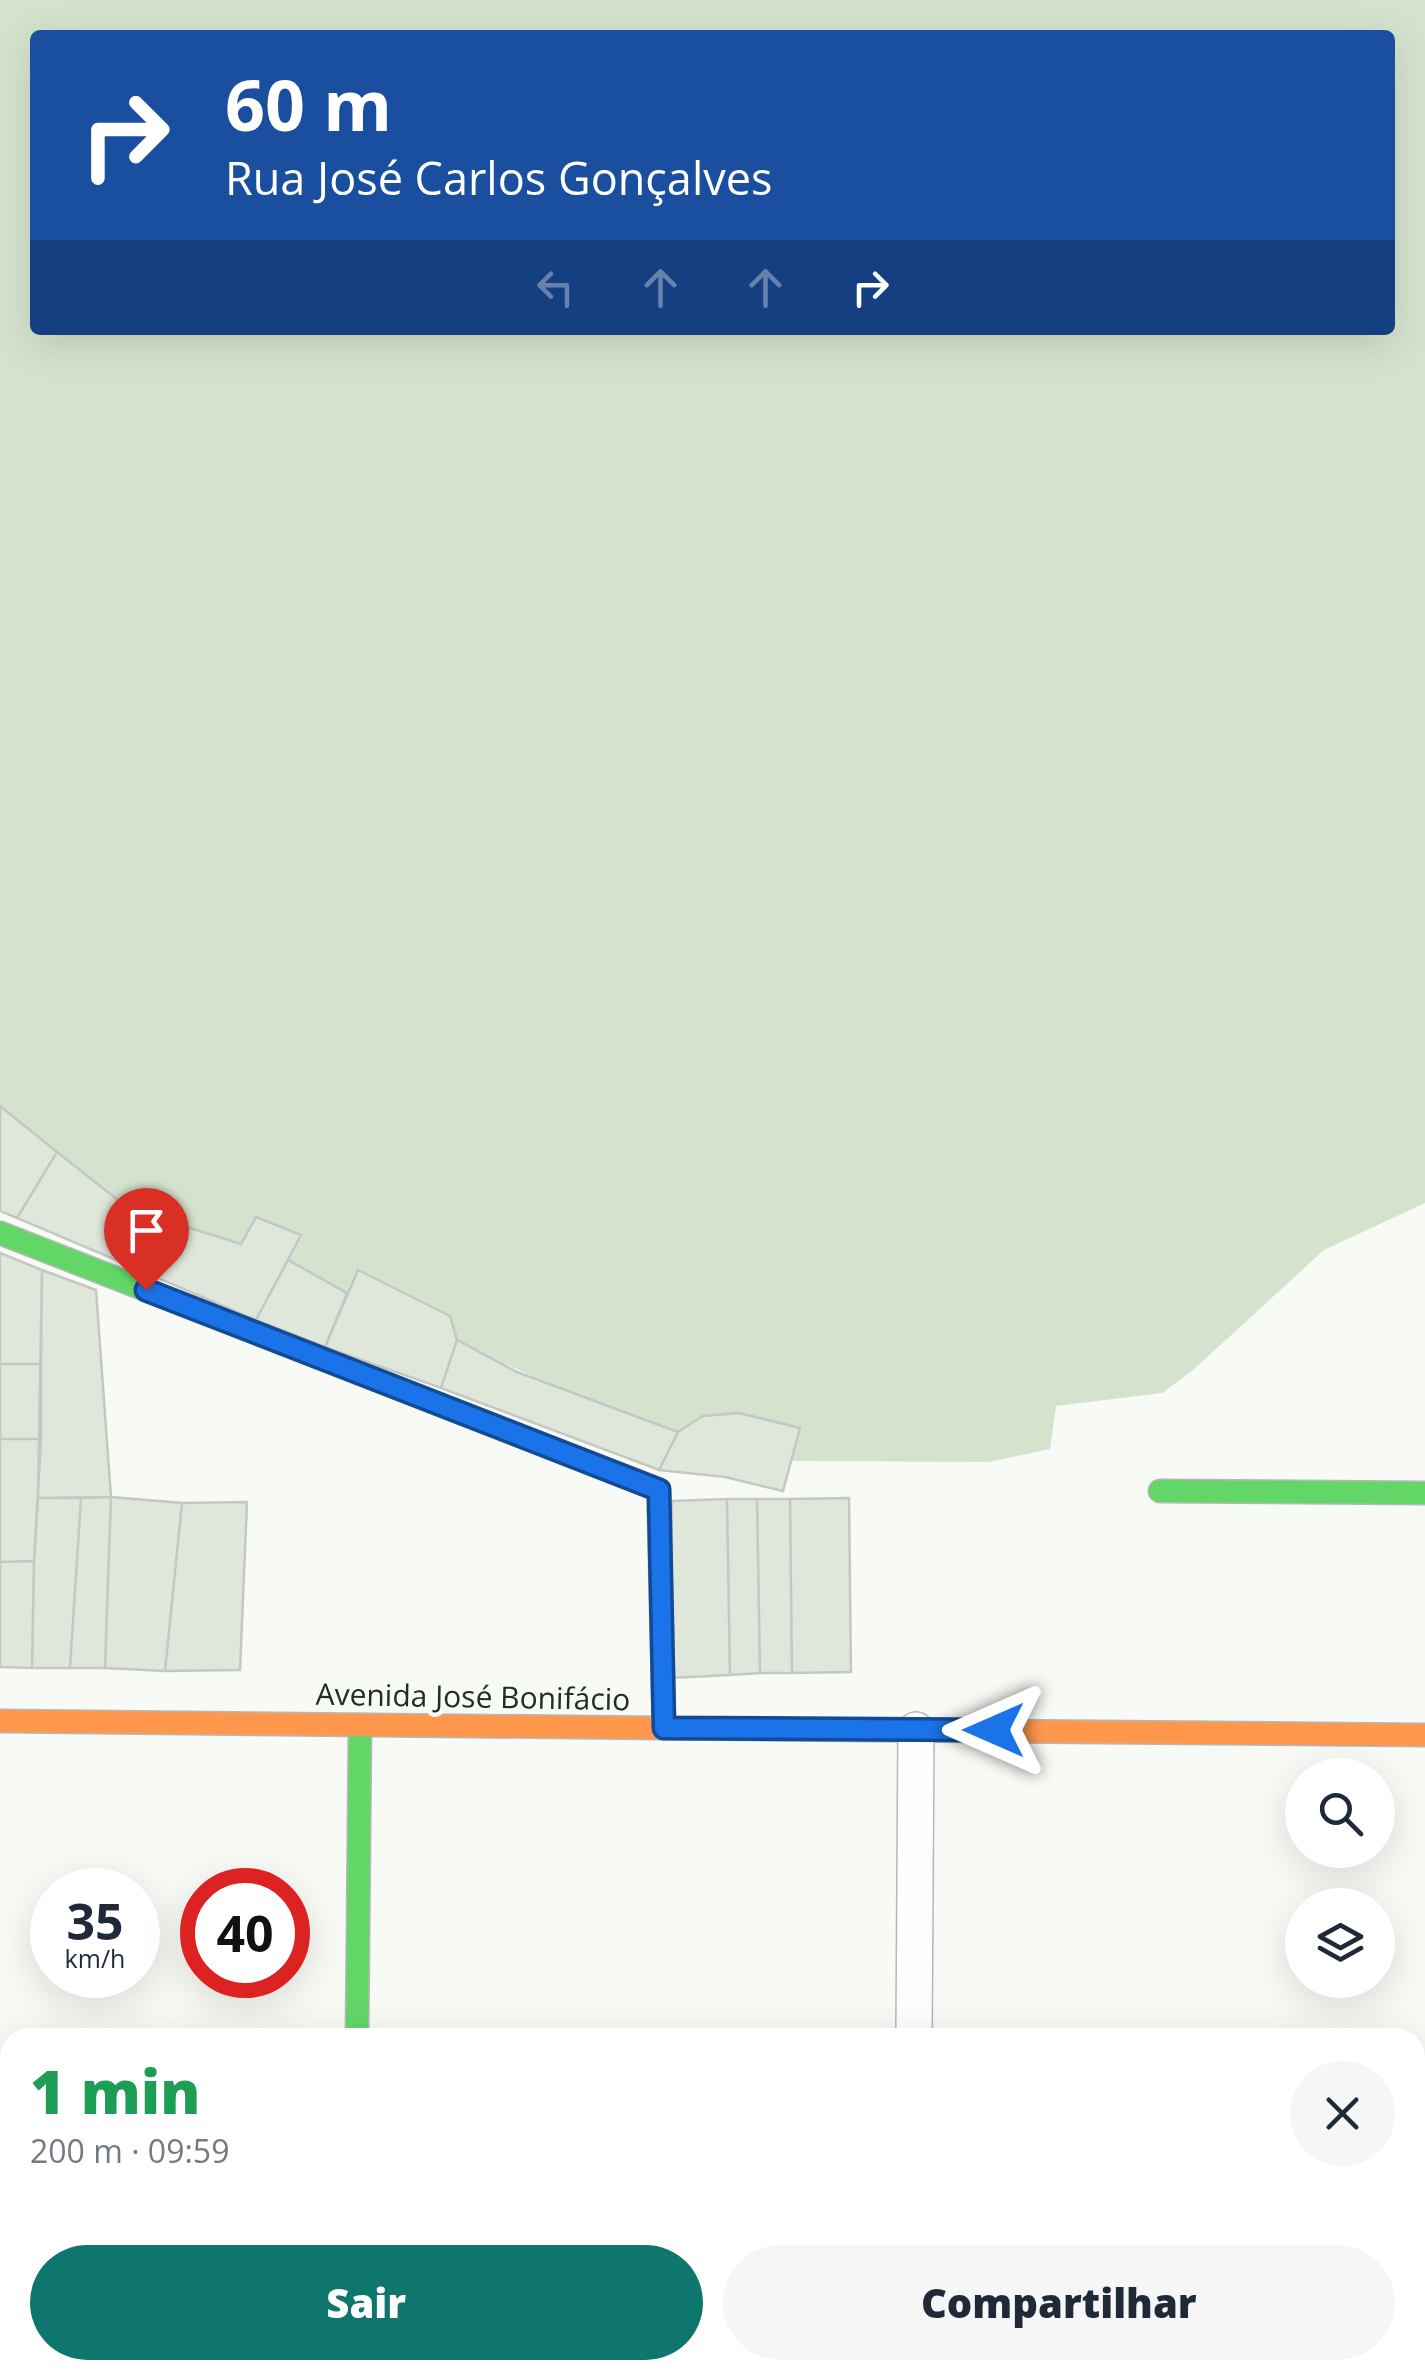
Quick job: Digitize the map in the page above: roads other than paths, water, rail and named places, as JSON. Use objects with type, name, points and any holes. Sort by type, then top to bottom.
[{"type":"street","points":[[0,1233],[659,1490],[664,1728]]},
{"type":"street","points":[[1160,1492],[1425,1493]]},
{"type":"street","name":"Avenida José Bonifácio","points":[[0,1722],[1425,1734]]},
{"type":"street","points":[[357,2028],[360,1725]]},
{"type":"street","points":[[914,2028],[916,1730]]}]
